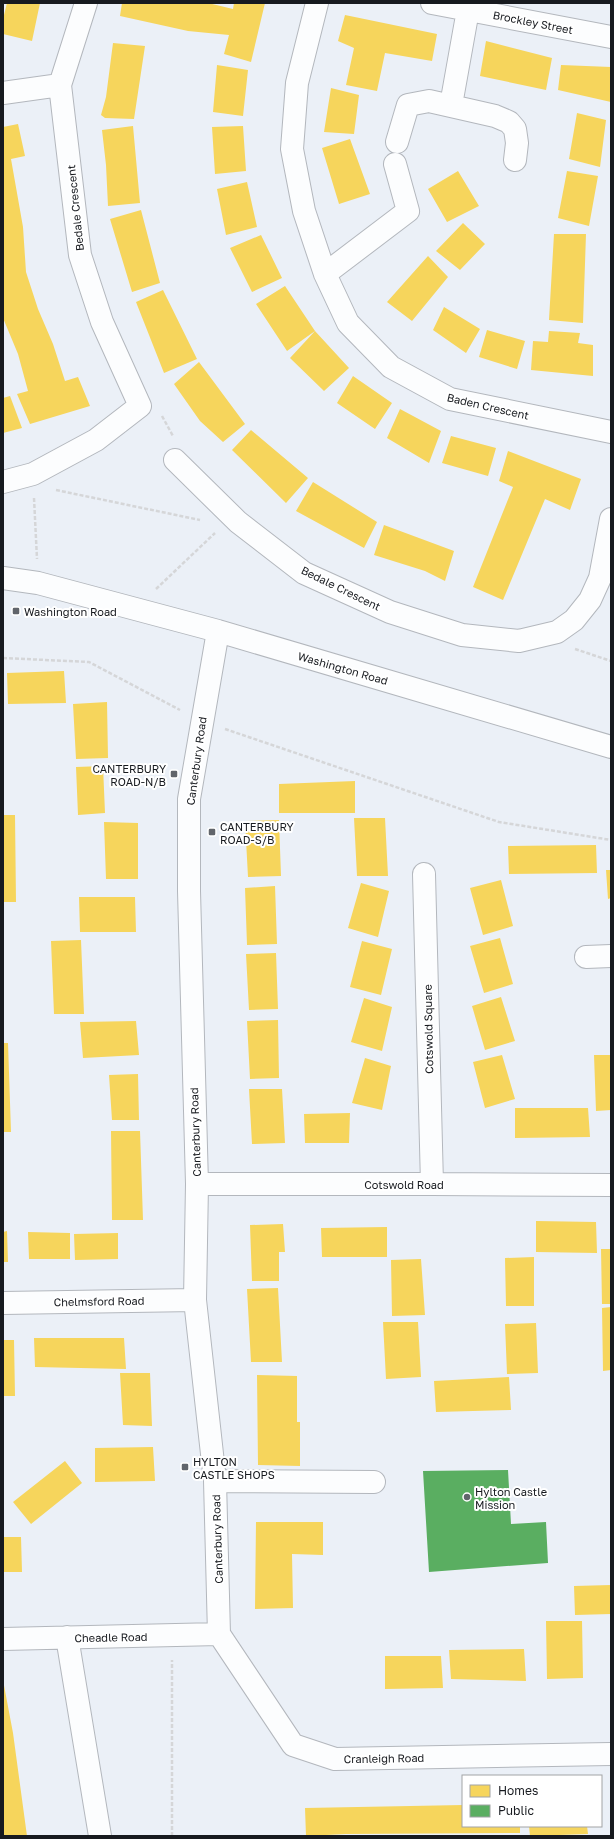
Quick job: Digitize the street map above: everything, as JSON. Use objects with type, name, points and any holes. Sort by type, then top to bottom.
[{"type":"street","name":"Bedale Crescent","points":[[86,3],[60,85],[80,255],[102,322],[140,406]]},
{"type":"street","name":"Baden Crescent","points":[[317,3],[297,83],[292,149],[304,211],[324,274],[348,323],[391,367],[450,399],[611,432]]},
{"type":"street","name":"Brockley Street","points":[[432,3],[611,37]]},
{"type":"street","points":[[451,105],[468,10]]},
{"type":"street","points":[[3,93],[60,85]]},
{"type":"street","points":[[397,142],[408,106],[429,101],[495,116],[509,122],[515,129],[517,143],[515,160]]},
{"type":"street","points":[[324,274],[408,210],[394,164]]},
{"type":"street","points":[[3,482],[33,474],[96,440],[140,406]]},
{"type":"street","name":"Bedale Crescent","points":[[175,460],[233,517],[304,572],[390,612],[462,635],[519,641],[557,632]]},
{"type":"street","points":[[557,632],[574,620],[605,579],[611,519]]},
{"type":"street","name":"Washington Road","points":[[3,578],[38,583],[218,631],[611,748]]},
{"type":"street","name":"Canterbury Road","points":[[218,631],[201,721],[189,799],[189,890],[197,1184],[195,1300],[215,1481],[219,1634]]},
{"type":"street","name":"Cotswold Square","points":[[424,874],[432,1184]]},
{"type":"street","points":[[586,957],[611,956]]},
{"type":"street","name":"Cotswold Road","points":[[197,1184],[611,1185]]},
{"type":"street","name":"Chelmsford Road","points":[[3,1303],[195,1300]]},
{"type":"street","points":[[215,1481],[374,1482]]},
{"type":"street","name":"Cheadle Road","points":[[3,1639],[219,1634]]},
{"type":"street","name":"Cranleigh Road","points":[[219,1634],[293,1745],[335,1759],[611,1754]]},
{"type":"street","points":[[67,1637],[100,1836]]},
{"type":"path","points":[[140,406],[157,408],[177,442],[175,460]]},
{"type":"path","points":[[33,474],[50,488],[208,522],[233,517]]},
{"type":"path","points":[[33,474],[38,583]]},
{"type":"path","points":[[135,609],[233,517]]},
{"type":"path","points":[[557,632],[575,649],[611,661]]},
{"type":"path","points":[[3,658],[90,662],[201,721],[499,822],[611,840]]},
{"type":"path","points":[[172,1635],[172,1836]]},
{"type":"building: Homes","points":[[7,3],[40,3],[32,41],[3,34],[3,19]]},
{"type":"building: Homes","points":[[122,3],[208,3],[233,9],[234,3],[265,3],[251,62],[224,54],[229,35],[188,31],[120,16]]},
{"type":"building: Homes","points":[[345,15],[437,34],[432,61],[385,53],[377,91],[346,85],[354,48],[338,41]]},
{"type":"building: Homes","points":[[486,41],[552,58],[546,90],[480,76]]},
{"type":"building: Homes","points":[[113,43],[145,46],[134,119],[105,118],[101,115],[106,97]]},
{"type":"building: Homes","points":[[217,65],[248,70],[243,116],[213,112]]},
{"type":"building: Homes","points":[[561,65],[611,67],[611,102],[558,90]]},
{"type":"building: Homes","points":[[331,88],[359,95],[354,134],[324,132]]},
{"type":"building: Homes","points":[[577,113],[606,120],[600,167],[569,159]]},
{"type":"building: Homes","points":[[18,124],[25,156],[11,159],[23,227],[26,272],[65,381],[78,377],[90,406],[30,424],[17,394],[28,391],[18,354],[3,318],[3,127]]},
{"type":"building: Homes","points":[[133,126],[140,203],[108,206],[106,165],[102,130]]},
{"type":"building: Homes","points":[[243,126],[246,171],[215,174],[212,127]]},
{"type":"building: Homes","points":[[350,139],[370,194],[339,204],[322,148]]},
{"type":"building: Homes","points":[[458,171],[479,206],[447,222],[428,189]]},
{"type":"building: Homes","points":[[567,171],[598,176],[589,226],[558,218]]},
{"type":"building: Homes","points":[[247,182],[257,227],[226,235],[217,189]]},
{"type":"building: Homes","points":[[141,210],[160,283],[132,292],[110,219]]},
{"type":"building: Homes","points":[[463,223],[485,244],[460,270],[436,251]]},
{"type":"building: Homes","points":[[554,234],[586,234],[583,323],[549,320]]},
{"type":"building: Homes","points":[[261,235],[282,278],[252,292],[230,248]]},
{"type":"building: Homes","points":[[428,256],[448,277],[412,321],[387,302]]},
{"type":"building: Homes","points":[[285,286],[315,331],[287,351],[256,304]]},
{"type":"building: Homes","points":[[163,290],[197,359],[164,373],[136,302]]},
{"type":"building: Homes","points":[[444,307],[480,329],[466,353],[433,330]]},
{"type":"building: Homes","points":[[487,330],[525,341],[517,369],[479,357]]},
{"type":"building: Homes","points":[[315,331],[349,368],[324,391],[290,358]]},
{"type":"building: Homes","points":[[549,331],[580,333],[578,343],[593,345],[593,376],[531,370],[533,341],[548,342]]},
{"type":"building: Homes","points":[[199,362],[245,424],[223,442],[200,421],[174,384]]},
{"type":"building: Homes","points":[[353,376],[392,403],[375,429],[337,403]]},
{"type":"building: Homes","points":[[10,396],[22,428],[3,433],[3,398]]},
{"type":"building: Homes","points":[[400,409],[441,431],[429,463],[387,438]]},
{"type":"building: Homes","points":[[251,430],[308,478],[286,503],[232,450]]},
{"type":"building: Homes","points":[[451,436],[496,448],[488,476],[442,463]]},
{"type":"building: Homes","points":[[508,451],[581,479],[570,510],[545,499],[503,600],[473,587],[513,487],[499,481]]},
{"type":"building: Homes","points":[[313,482],[377,522],[364,548],[296,511]]},
{"type":"building: Homes","points":[[384,525],[454,551],[445,581],[425,571],[374,555]]},
{"type":"building: Homes","points":[[64,671],[66,703],[8,704],[7,673]]},
{"type":"building: Homes","points":[[107,702],[108,758],[76,759],[73,704]]},
{"type":"building: Homes","points":[[103,766],[105,813],[78,815],[76,767]]},
{"type":"building: Homes","points":[[355,781],[355,813],[279,813],[279,784]]},
{"type":"building: Homes","points":[[3,815],[15,815],[16,902],[3,902]]},
{"type":"building: Homes","points":[[354,818],[385,818],[388,876],[357,876]]},
{"type":"building: Homes","points":[[279,820],[281,876],[248,877],[245,821]]},
{"type":"building: Homes","points":[[104,822],[138,823],[138,879],[106,879]]},
{"type":"building: Homes","points":[[596,845],[597,873],[509,874],[508,846]]},
{"type":"building: Homes","points":[[606,870],[611,870],[611,898],[608,899]]},
{"type":"building: Homes","points":[[501,880],[513,926],[483,935],[470,888]]},
{"type":"building: Homes","points":[[361,883],[389,891],[378,937],[348,928]]},
{"type":"building: Homes","points":[[275,886],[277,944],[247,945],[245,888]]},
{"type":"building: Homes","points":[[79,897],[135,897],[136,932],[80,932]]},
{"type":"building: Homes","points":[[500,938],[513,984],[484,993],[470,946]]},
{"type":"building: Homes","points":[[81,940],[84,1014],[54,1014],[51,941]]},
{"type":"building: Homes","points":[[362,941],[392,949],[381,995],[350,987]]},
{"type":"building: Homes","points":[[276,953],[278,1009],[249,1010],[246,954]]},
{"type":"building: Homes","points":[[501,997],[515,1041],[485,1050],[472,1006]]},
{"type":"building: Homes","points":[[364,998],[392,1007],[382,1051],[351,1042]]},
{"type":"building: Homes","points":[[278,1020],[279,1078],[250,1079],[247,1021]]},
{"type":"building: Homes","points":[[136,1021],[139,1055],[83,1058],[80,1022]]},
{"type":"building: Homes","points":[[3,1043],[8,1043],[11,1132],[3,1132]]},
{"type":"building: Homes","points":[[502,1055],[515,1099],[485,1108],[473,1062]]},
{"type":"building: Homes","points":[[594,1055],[611,1055],[611,1110],[596,1111]]},
{"type":"building: Homes","points":[[365,1058],[391,1066],[382,1110],[352,1103]]},
{"type":"building: Homes","points":[[138,1074],[139,1120],[112,1120],[109,1075]]},
{"type":"building: Homes","points":[[249,1089],[282,1089],[285,1143],[252,1144]]},
{"type":"building: Homes","points":[[515,1108],[588,1108],[590,1137],[515,1138]]},
{"type":"building: Homes","points":[[350,1113],[349,1143],[305,1143],[304,1114]]},
{"type":"building: Homes","points":[[111,1131],[140,1131],[143,1220],[112,1220]]},
{"type":"building: Homes","points":[[536,1221],[596,1222],[597,1253],[536,1252]]},
{"type":"building: Homes","points":[[283,1224],[285,1252],[279,1252],[279,1281],[252,1281],[250,1225]]},
{"type":"building: Homes","points":[[387,1227],[387,1257],[322,1257],[321,1228]]},
{"type":"building: Homes","points":[[7,1231],[8,1262],[3,1262],[3,1232]]},
{"type":"building: Homes","points":[[28,1232],[70,1233],[70,1259],[29,1259]]},
{"type":"building: Homes","points":[[118,1233],[118,1259],[75,1260],[74,1234]]},
{"type":"building: Homes","points":[[601,1249],[611,1249],[611,1304],[602,1304]]},
{"type":"building: Homes","points":[[534,1257],[534,1306],[506,1306],[505,1258]]},
{"type":"building: Homes","points":[[421,1259],[425,1315],[392,1316],[391,1260]]},
{"type":"building: Homes","points":[[278,1288],[282,1362],[251,1362],[247,1289]]},
{"type":"building: Homes","points":[[611,1307],[611,1370],[603,1371],[602,1308]]},
{"type":"building: Homes","points":[[383,1322],[418,1322],[421,1377],[386,1379]]},
{"type":"building: Homes","points":[[536,1323],[538,1373],[507,1374],[505,1324]]},
{"type":"building: Homes","points":[[34,1338],[124,1338],[126,1369],[35,1367]]},
{"type":"building: Homes","points":[[3,1340],[14,1340],[15,1396],[3,1396]]},
{"type":"building: Homes","points":[[120,1373],[150,1373],[152,1426],[123,1425]]},
{"type":"building: Homes","points":[[257,1375],[297,1376],[297,1422],[300,1422],[300,1466],[258,1465]]},
{"type":"building: Homes","points":[[509,1377],[511,1410],[436,1412],[434,1381]]},
{"type":"building: Homes","points":[[153,1447],[155,1481],[95,1482],[95,1448]]},
{"type":"building: Homes","points":[[65,1461],[82,1483],[31,1524],[13,1502]]},
{"type":"building: Homes","points":[[256,1522],[323,1522],[323,1555],[292,1554],[293,1608],[255,1609]]},
{"type":"building: Homes","points":[[3,1537],[21,1537],[22,1572],[3,1572]]},
{"type":"building: Homes","points":[[611,1585],[611,1614],[575,1615],[574,1586]]},
{"type":"building: Homes","points":[[546,1621],[582,1621],[583,1678],[547,1679]]},
{"type":"building: Homes","points":[[524,1649],[526,1681],[451,1679],[449,1650]]},
{"type":"building: Homes","points":[[385,1656],[441,1656],[443,1688],[385,1689]]},
{"type":"building: Homes","points":[[3,1680],[13,1733],[27,1836],[3,1836]]},
{"type":"building: Homes","points":[[462,1805],[462,1827],[520,1827],[520,1833],[346,1834],[306,1836],[305,1808]]},
{"type":"building: Homes","points":[[529,1827],[587,1827],[588,1834],[530,1836]]},
{"type":"building: Public","name":"Hylton Castle Mission","points":[[508,1470],[511,1524],[546,1522],[548,1563],[429,1572],[423,1471]]},
{"type":"place","name":"Washington Road","points":[[16,611]]},
{"type":"place","name":"CANTERBURY ROAD-N/B","points":[[174,774]]},
{"type":"place","name":"CANTERBURY ROAD-S/B","points":[[212,832]]},
{"type":"place","name":"HYLTON CASTLE SHOPS","points":[[185,1467]]},
{"type":"place","name":"Hylton Castle Mission","points":[[467,1497]]}]
